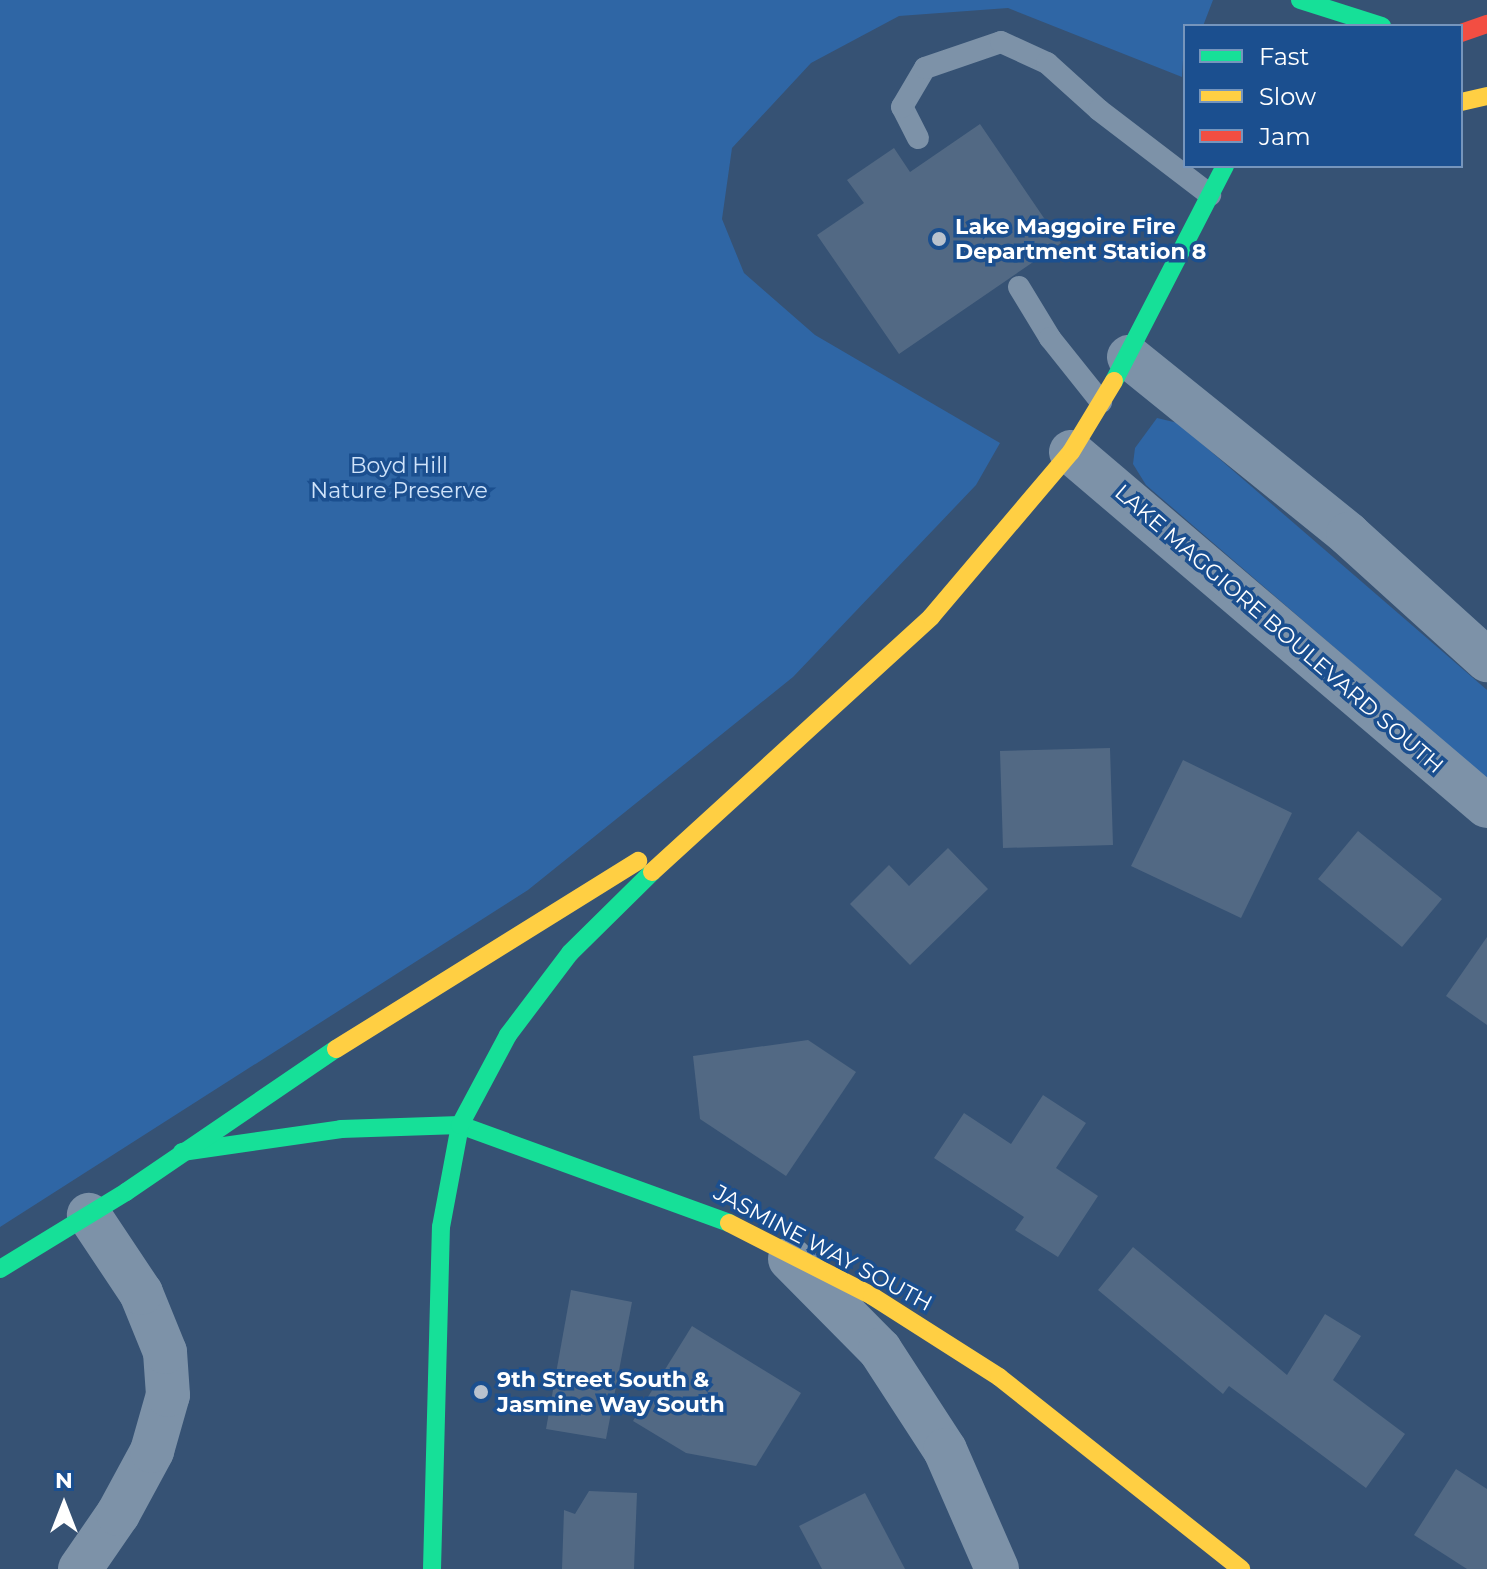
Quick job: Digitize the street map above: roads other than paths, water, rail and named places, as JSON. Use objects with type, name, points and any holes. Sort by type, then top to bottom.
[{"type":"main road","points":[[1298,4],[1374,24]]},
{"type":"main road","points":[[1463,32],[1487,24]]},
{"type":"main road","points":[[1463,102],[1487,96]]},
{"type":"main road","points":[[432,1569],[441,1227],[460,1125],[508,1035],[570,953],[706,819],[931,617],[1071,452],[1129,357],[1224,168]]},
{"type":"main road","points":[[0,1269],[89,1215],[343,1044],[706,819]]},
{"type":"main road","points":[[182,1152],[341,1129],[460,1125]]},
{"type":"main road","name":"JASMINE WAY SOUTH","points":[[460,1125],[700,1208],[790,1259],[872,1296],[999,1377],[1241,1569]]},
{"type":"street","points":[[1129,357],[1348,534],[1487,660]]},
{"type":"street","name":"LAKE MAGGIORE BOULEVARD SOUTH","points":[[1071,452],[1487,806]]},
{"type":"street","points":[[80,1569],[118,1514],[152,1451],[168,1395],[165,1352],[141,1293],[89,1215]]},
{"type":"street","points":[[790,1259],[880,1350],[945,1450],[997,1569]]},
{"type":"lane","points":[[918,138],[902,107],[925,68],[1001,42],[1047,63],[1099,110],[1210,195]]},
{"type":"lane","points":[[1019,287],[1050,338],[1101,402]]},
{"type":"place","name":"Lake Maggoire Fire Department Station 8","points":[[939,239]]},
{"type":"place","name":"9th Street South & Jasmine Way South","points":[[481,1392]]},
{"type":"park label","name":"Boyd Hill Nature Preserve","points":[[399,478]]}]
